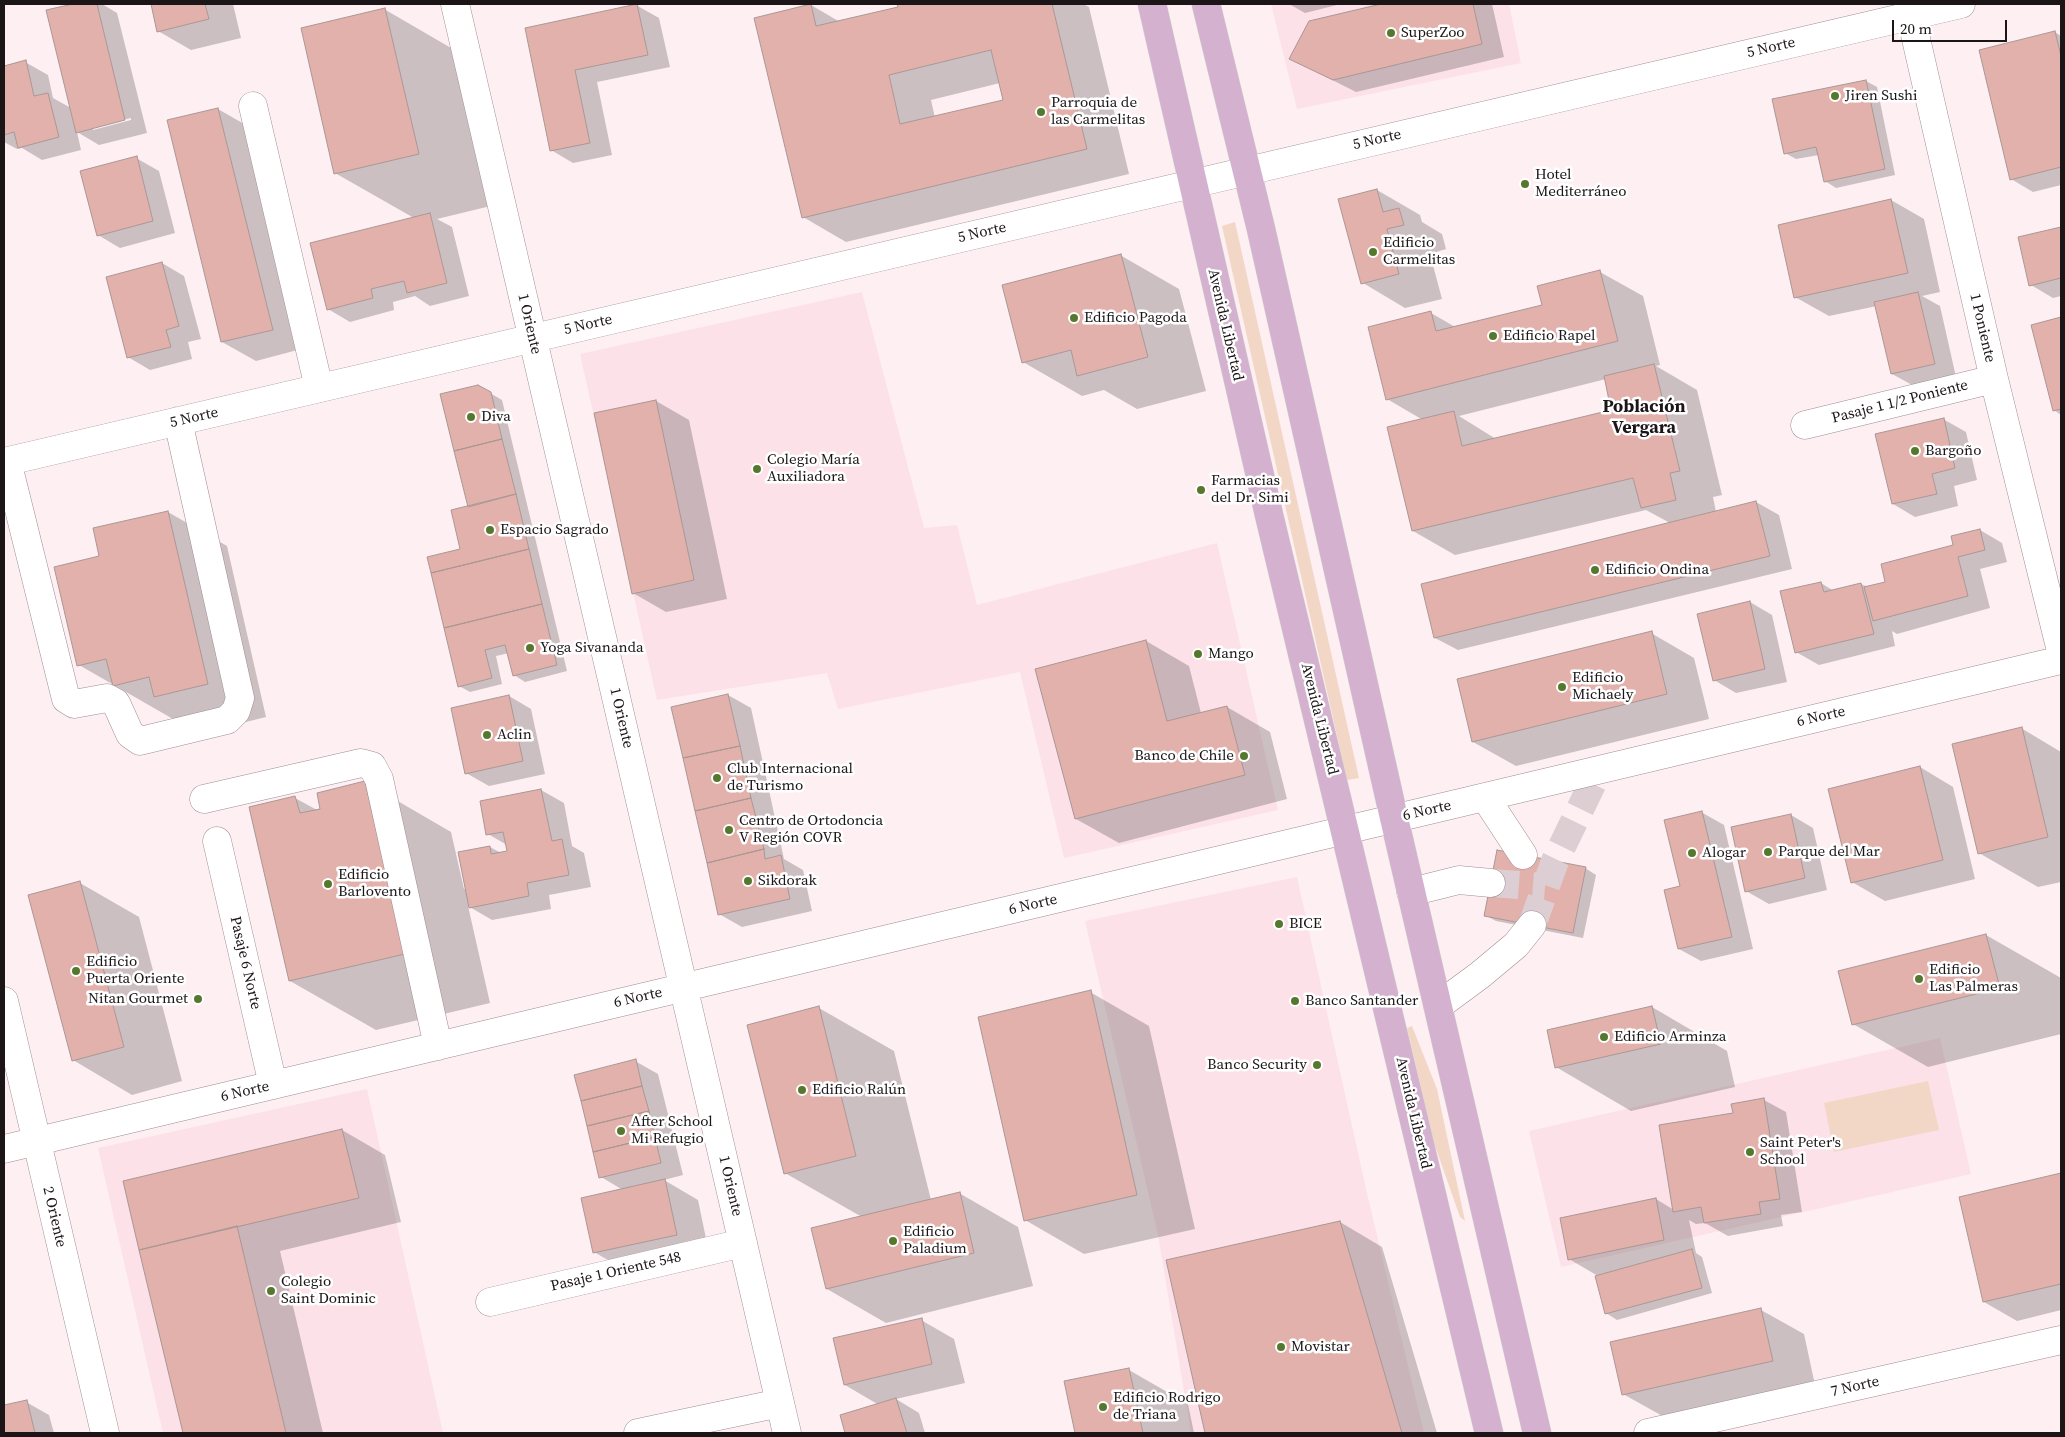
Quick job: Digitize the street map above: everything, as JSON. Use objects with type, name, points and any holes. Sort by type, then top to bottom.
[{"type":"main road","name":"Avenida Libertad","points":[[1152,4],[1269,516],[1346,830],[1489,1433]]},
{"type":"main road","points":[[1206,4],[1247,171],[1411,892],[1537,1433]]},
{"type":"street","name":"1 Oriente","points":[[454,4],[787,1433]]},
{"type":"street","name":"5 Norte","points":[[6,461],[1247,171],[1909,10],[1961,4]]},
{"type":"street","name":"1 Poniente","points":[[1909,10],[1994,378],[2061,651]]},
{"type":"street","points":[[253,106],[319,388]]},
{"type":"street","name":"Pasaje 1 1/2 Poniente","points":[[1805,425],[1994,378]]},
{"type":"street","points":[[6,461],[66,698],[74,704],[107,698],[116,703],[130,734],[140,741],[227,720],[236,711],[240,698],[178,421]]},
{"type":"street","name":"6 Norte","points":[[4,1149],[2061,660]]},
{"type":"street","points":[[204,800],[361,763],[372,766],[379,779],[438,1046]]},
{"type":"street","points":[[1485,797],[1523,855]]},
{"type":"street","name":"Pasaje 6 Norte","points":[[217,841],[273,1086]]},
{"type":"street","points":[[1411,892],[1459,880],[1491,883]]},
{"type":"street","points":[[1438,1006],[1516,945],[1532,925]]},
{"type":"street","name":"2 Oriente","points":[[4,1001],[105,1433]]},
{"type":"street","name":"Pasaje 1 Oriente 548","points":[[490,1302],[743,1243]]},
{"type":"street","name":"7 Norte","points":[[1648,1433],[2061,1340]]},
{"type":"street","points":[[638,1433],[780,1403]]},
{"type":"shaded area","points":[[1271,4],[1509,4],[1521,63],[1297,109]]},
{"type":"shaded area","points":[[1235,222],[1359,778],[1347,780],[1222,226]]},
{"type":"shaded area","name":"Colegio María Auxiliadora","points":[[862,292],[924,528],[957,525],[977,605],[1217,543],[1278,810],[1064,858],[1020,672],[838,709],[827,673],[657,700],[580,354]]},
{"type":"shaded area","points":[[1297,877],[1366,1189],[1424,1433],[1191,1433],[1158,1235],[1085,921]]},
{"type":"shaded area","points":[[1412,1026],[1437,1089],[1465,1221],[1460,1217],[1434,1143],[1407,1028]]},
{"type":"shaded area","name":"Saint Peter's School","points":[[1940,1038],[1971,1174],[1561,1267],[1529,1131]]},
{"type":"shaded area","points":[[1928,1081],[1939,1130],[1834,1152],[1824,1103]]},
{"type":"shaded area","name":"Colegio Saint Dominic","points":[[367,1089],[443,1433],[163,1433],[98,1148]]},
{"type":"building","points":[[73,4],[97,4],[125,120],[76,133],[46,10]]},
{"type":"building","points":[[151,4],[205,4],[209,19],[157,32]]},
{"type":"building","points":[[637,4],[648,55],[575,70],[590,143],[550,151],[525,28]]},
{"type":"building","points":[[811,4],[816,26],[898,7],[897,4],[1052,4],[1087,149],[802,218],[754,18]],"holes":[[[991,50],[1003,100],[900,124],[889,75]]]},
{"type":"building","name":"SuperZoo","points":[[1381,4],[1473,4],[1482,44],[1333,80],[1289,59],[1309,21]]},
{"type":"building","points":[[385,8],[419,154],[334,174],[301,28]]},
{"type":"building","points":[[2055,31],[2061,56],[2061,167],[2010,180],[1979,50]]},
{"type":"building","points":[[26,60],[34,96],[48,93],[59,137],[18,148],[14,132],[4,135],[4,66]]},
{"type":"building","points":[[1866,80],[1885,169],[1824,182],[1816,147],[1784,154],[1772,99]]},
{"type":"building","points":[[218,108],[273,330],[221,342],[167,120]]},
{"type":"building","points":[[137,156],[153,221],[97,236],[80,171]]},
{"type":"building","name":"Edificio Carmelitas","points":[[1377,189],[1383,212],[1399,208],[1404,225],[1387,229],[1399,274],[1361,284],[1338,199]]},
{"type":"building","points":[[1891,199],[1908,273],[1794,298],[1778,225]]},
{"type":"building","points":[[430,213],[447,283],[407,293],[404,281],[371,289],[373,298],[327,310],[310,243]]},
{"type":"building","points":[[2061,227],[2061,278],[2029,286],[2018,237]]},
{"type":"building","name":"Edificio Pagoda","points":[[1121,254],[1148,357],[1077,376],[1071,350],[1022,363],[1002,285]]},
{"type":"building","points":[[162,262],[179,326],[166,330],[171,347],[127,358],[106,277]]},
{"type":"building","name":"Edificio Rapel","points":[[1600,270],[1618,341],[1386,400],[1368,327],[1431,311],[1436,331],[1542,305],[1537,286]]},
{"type":"building","points":[[1918,292],[1935,364],[1891,374],[1874,302]]},
{"type":"building","points":[[2061,317],[2061,409],[2053,411],[2031,325]]},
{"type":"building","points":[[1654,364],[1680,471],[1670,473],[1676,500],[1641,508],[1633,478],[1412,531],[1387,427],[1454,411],[1462,446],[1611,410],[1604,376]]},
{"type":"building","name":"Diva","points":[[478,385],[491,392],[502,439],[454,451],[440,394]]},
{"type":"building","points":[[656,400],[694,580],[632,594],[594,413]]},
{"type":"building","name":"Bargoño","points":[[1944,418],[1955,468],[1932,474],[1937,494],[1892,504],[1875,434]]},
{"type":"building","points":[[502,439],[516,494],[468,507],[454,451]]},
{"type":"building","name":"Espacio Sagrado","points":[[516,494],[529,549],[431,573],[427,557],[460,549],[451,510]]},
{"type":"building","name":"Edificio Ondina","points":[[1756,501],[1770,556],[1434,638],[1421,584]]},
{"type":"building","points":[[168,511],[208,684],[154,697],[149,677],[113,686],[106,659],[77,666],[54,567],[99,556],[93,528]]},
{"type":"building","points":[[1980,529],[1985,550],[1958,557],[1968,596],[1873,621],[1864,587],[1885,582],[1881,564],[1953,545],[1951,536]]},
{"type":"building","points":[[529,549],[542,604],[444,628],[431,573]]},
{"type":"building","points":[[1821,582],[1824,592],[1861,583],[1874,634],[1795,653],[1780,591]]},
{"type":"building","points":[[1750,601],[1765,669],[1713,681],[1697,614]]},
{"type":"building","name":"Yoga Sivananda","points":[[542,604],[557,665],[513,676],[505,645],[485,650],[492,678],[458,687],[444,628]]},
{"type":"building","name":"Edificio Michaely","points":[[1652,631],[1667,694],[1472,742],[1457,679]]},
{"type":"building","points":[[1146,640],[1167,721],[1227,706],[1245,775],[1075,819],[1035,669]]},
{"type":"building","points":[[728,694],[740,746],[683,758],[671,707]]},
{"type":"building","name":"Aclin","points":[[509,695],[523,761],[465,774],[451,708]]},
{"type":"building","points":[[2022,727],[2048,837],[1978,854],[1952,744]]},
{"type":"building","name":"Club Internacional de Turismo","points":[[740,746],[751,798],[695,811],[683,758]]},
{"type":"building","points":[[1920,766],[1943,860],[1851,883],[1828,789]]},
{"type":"building","name":"Edificio Barlovento","points":[[365,781],[405,954],[289,981],[249,807],[295,796],[300,813],[320,809],[317,793]]},
{"type":"building","points":[[541,789],[552,841],[562,839],[569,875],[527,883],[529,896],[469,908],[458,852],[490,846],[491,854],[507,851],[503,832],[486,835],[480,801]]},
{"type":"building","name":"Centro de Ortodoncia V Región COVR","points":[[751,798],[764,849],[707,863],[695,811]]},
{"type":"building","name":"Alogar","points":[[1702,811],[1732,937],[1678,949],[1664,890],[1680,886],[1664,820]]},
{"type":"building","name":"Parque del Mar","points":[[1791,814],[1805,878],[1745,892],[1731,827]]},
{"type":"building","name":"Sikdorak","points":[[764,849],[765,859],[781,855],[790,899],[718,915],[707,863]]},
{"type":"building","points":[[1497,850],[1586,867],[1573,933],[1484,916]]},
{"type":"building","name":"Edificio Puerta Oriente","points":[[80,881],[124,1047],[72,1061],[28,895]]},
{"type":"building","name":"Edificio Las Palmeras","points":[[1986,934],[2000,988],[1852,1025],[1838,971]]},
{"type":"building","points":[[1091,990],[1137,1195],[1024,1221],[978,1017]]},
{"type":"building","name":"Edificio Ralún","points":[[819,1006],[856,1156],[784,1174],[747,1025]]},
{"type":"building","name":"Edificio Arminza","points":[[1652,1006],[1661,1044],[1555,1068],[1547,1030]]},
{"type":"building","points":[[636,1059],[642,1086],[581,1101],[574,1075]]},
{"type":"building","points":[[642,1086],[649,1111],[587,1126],[581,1101]]},
{"type":"building","points":[[1764,1098],[1780,1199],[1759,1202],[1761,1214],[1704,1223],[1701,1207],[1673,1212],[1659,1125],[1733,1113],[1731,1104]]},
{"type":"building","name":"After School Mi Refugio","points":[[649,1111],[655,1137],[593,1152],[587,1126]]},
{"type":"building","points":[[342,1129],[359,1198],[139,1250],[123,1181]]},
{"type":"building","points":[[655,1137],[661,1163],[599,1178],[593,1152]]},
{"type":"building","points":[[2061,1173],[2061,1284],[1983,1302],[1959,1197]]},
{"type":"building","points":[[665,1179],[677,1235],[593,1253],[581,1198]]},
{"type":"building","name":"Edificio Paladium","points":[[960,1192],[974,1253],[826,1289],[811,1228]]},
{"type":"building","points":[[1656,1198],[1664,1240],[1568,1260],[1560,1218]]},
{"type":"building","name":"Movistar","points":[[1340,1221],[1402,1433],[1205,1433],[1166,1260]]},
{"type":"building","points":[[237,1226],[286,1433],[183,1433],[139,1250]]},
{"type":"building","points":[[1692,1249],[1702,1288],[1605,1314],[1595,1276]]},
{"type":"building","points":[[1761,1308],[1773,1361],[1622,1395],[1610,1342]]},
{"type":"building","points":[[922,1318],[932,1364],[844,1385],[833,1338]]},
{"type":"building","name":"Edificio Rodrigo de Triana","points":[[1129,1368],[1143,1433],[1075,1433],[1064,1381]]},
{"type":"building","points":[[896,1398],[907,1433],[845,1433],[840,1415]]},
{"type":"building","points":[[27,1400],[35,1433],[4,1433],[4,1405]]},
{"type":"tunnel","points":[[1532,925],[1555,861],[1599,770]]},
{"type":"tunnel","points":[[1491,883],[1545,887]]},
{"type":"place","name":"SuperZoo","points":[[1391,33]]},
{"type":"place","name":"Jiren Sushi","points":[[1835,96]]},
{"type":"place","name":"Parroquia de las Carmelitas","points":[[1041,112]]},
{"type":"place","name":"Hotel Mediterráneo","points":[[1525,184]]},
{"type":"place","name":"Edificio Carmelitas","points":[[1373,252]]},
{"type":"place","name":"Edificio Pagoda","points":[[1074,318]]},
{"type":"place","name":"Edificio Rapel","points":[[1493,336]]},
{"type":"place","name":"Diva","points":[[471,417]]},
{"type":"place","name":"Bargoño","points":[[1915,451]]},
{"type":"place","name":"Colegio María Auxiliadora","points":[[757,469]]},
{"type":"place","name":"Farmacias del Dr. Simi","points":[[1201,490]]},
{"type":"place","name":"Espacio Sagrado","points":[[490,530]]},
{"type":"place","name":"Edificio Ondina","points":[[1595,570]]},
{"type":"place","name":"Yoga Sivananda","points":[[530,648]]},
{"type":"place","name":"Mango","points":[[1198,654]]},
{"type":"place","name":"Edificio Michaely","points":[[1562,687]]},
{"type":"place","name":"Aclin","points":[[487,735]]},
{"type":"place","name":"Banco de Chile","points":[[1244,756]]},
{"type":"place","name":"Club Internacional de Turismo","points":[[717,778]]},
{"type":"place","name":"Centro de Ortodoncia V Región COVR","points":[[729,830]]},
{"type":"place","name":"Parque del Mar","points":[[1768,852]]},
{"type":"place","name":"Alogar","points":[[1692,853]]},
{"type":"place","name":"Sikdorak","points":[[748,881]]},
{"type":"place","name":"Edificio Barlovento","points":[[328,884]]},
{"type":"place","name":"BICE","points":[[1279,924]]},
{"type":"place","name":"Edificio Puerta Oriente","points":[[76,971]]},
{"type":"place","name":"Edificio Las Palmeras","points":[[1919,979]]},
{"type":"place","name":"Nitan Gourmet","points":[[198,999]]},
{"type":"place","name":"Banco Santander","points":[[1295,1001]]},
{"type":"place","name":"Edificio Arminza","points":[[1604,1037]]},
{"type":"place","name":"Banco Security","points":[[1317,1065]]},
{"type":"place","name":"Edificio Ralún","points":[[802,1090]]},
{"type":"place","name":"After School Mi Refugio","points":[[621,1131]]},
{"type":"place","name":"Saint Peter's School","points":[[1750,1152]]},
{"type":"place","name":"Edificio Paladium","points":[[893,1241]]},
{"type":"place","name":"Colegio Saint Dominic","points":[[271,1291]]},
{"type":"place","name":"Movistar","points":[[1281,1347]]},
{"type":"place","name":"Edificio Rodrigo de Triana","points":[[1103,1407]]},
{"type":"district","name":"Población Vergara","points":[[1644,417]]}]
